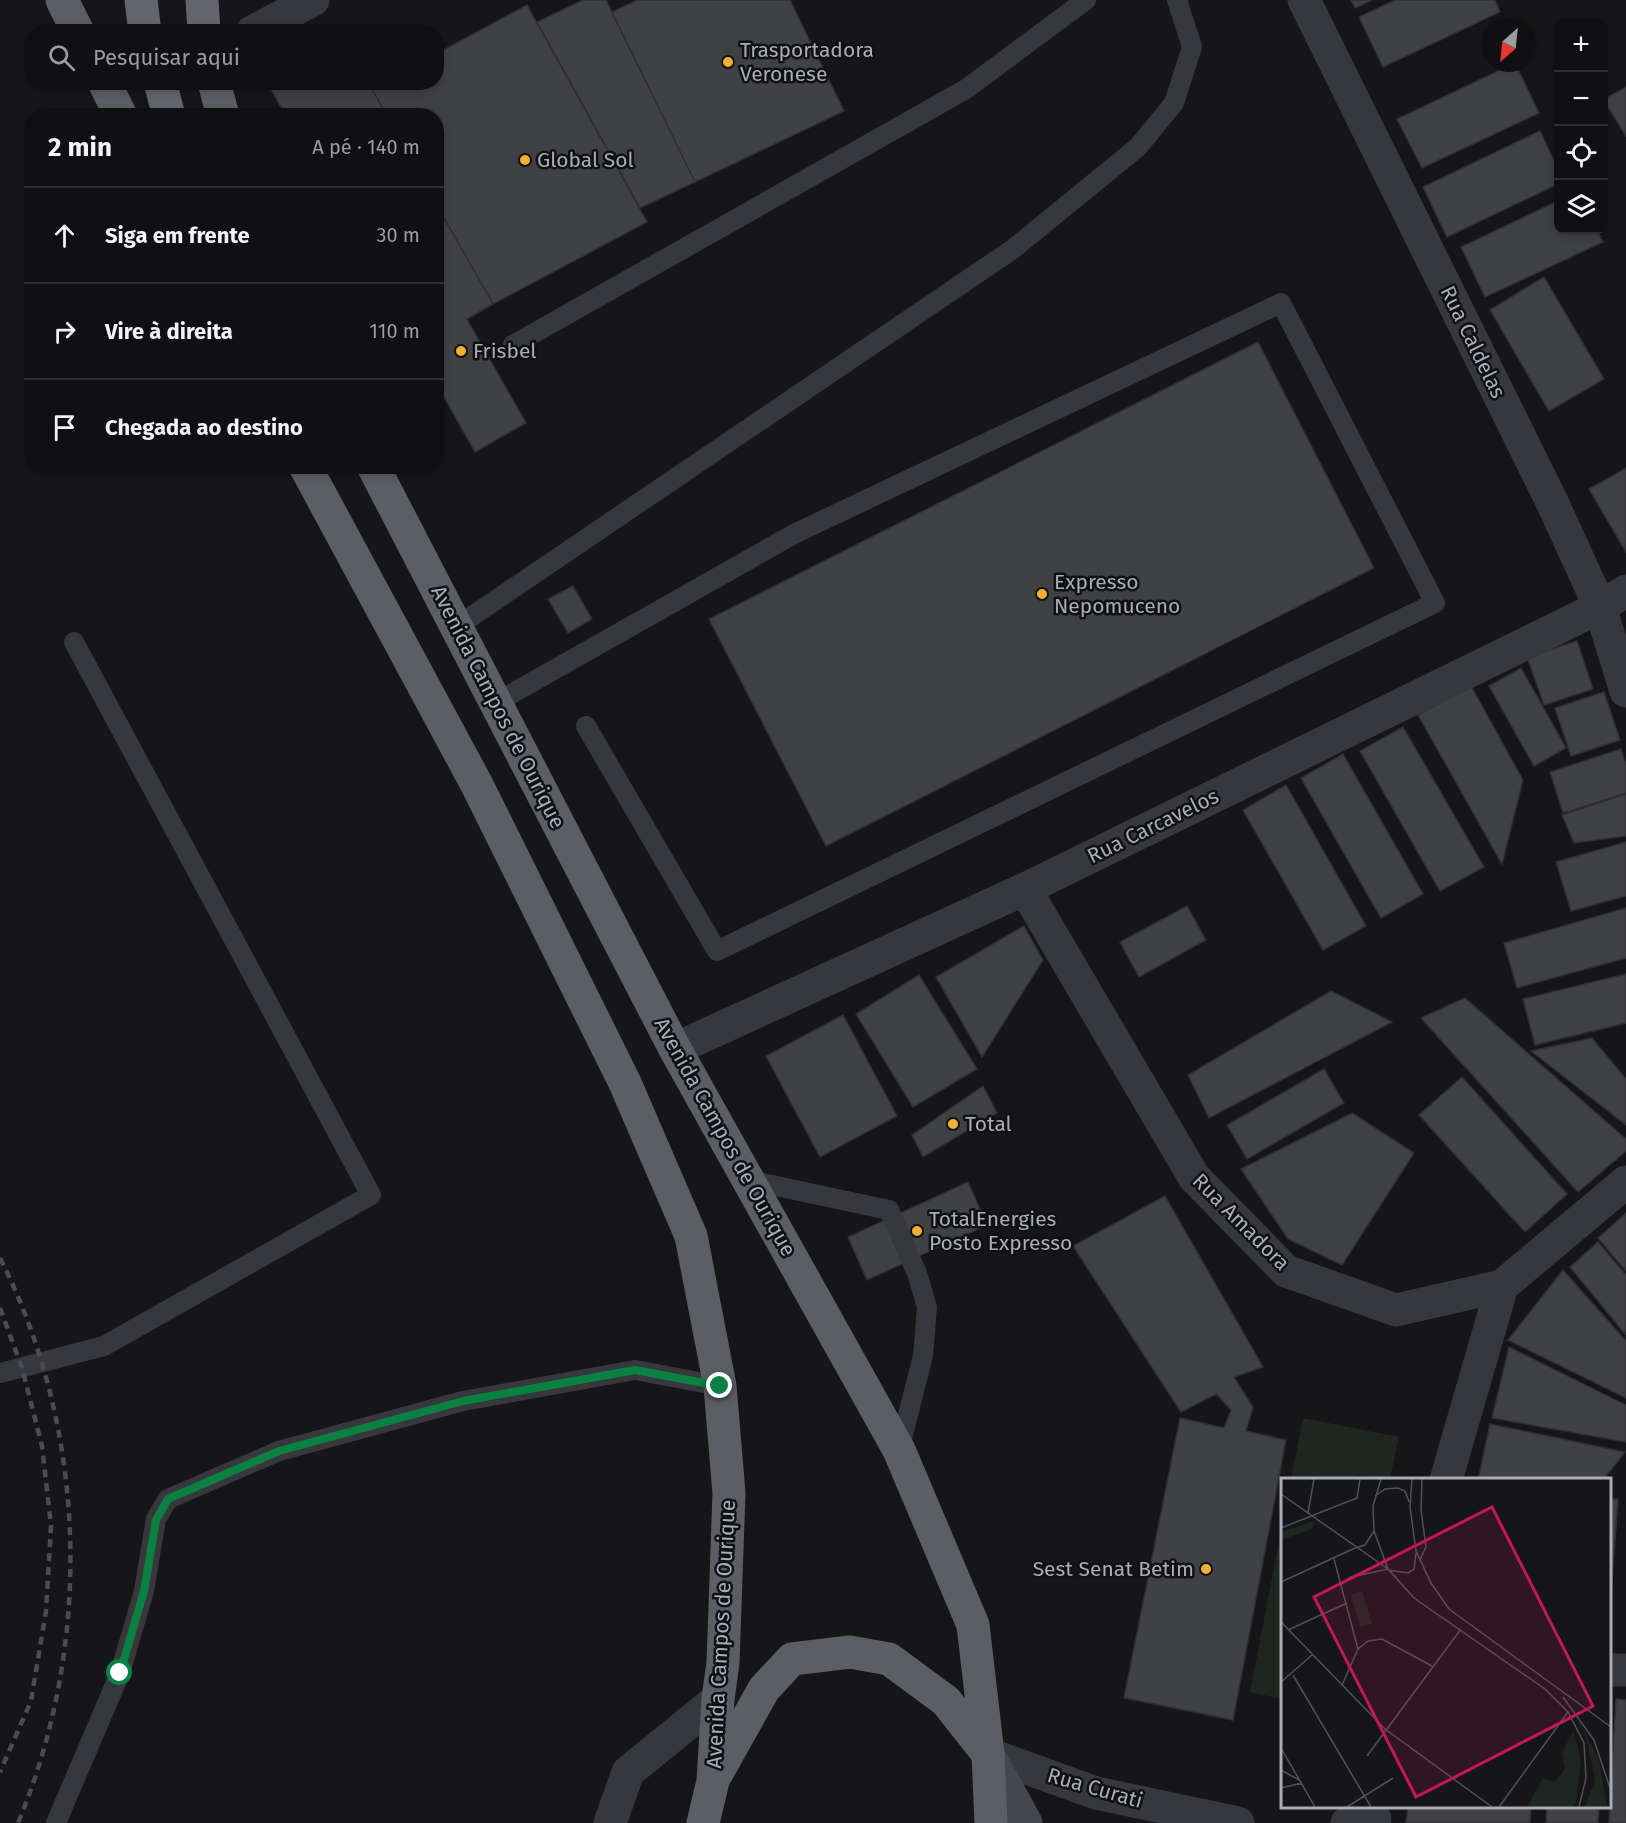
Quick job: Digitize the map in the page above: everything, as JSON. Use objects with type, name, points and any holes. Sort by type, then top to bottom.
[{"type":"highway","points":[[62,0],[74,24]]},
{"type":"highway","points":[[141,0],[144,24]]},
{"type":"highway","points":[[202,0],[204,24]]},
{"type":"highway","points":[[108,90],[117,108]]},
{"type":"highway","points":[[162,90],[168,108]]},
{"type":"highway","points":[[216,90],[221,108]]},
{"type":"highway","name":"Avenida Campos de Ourique","points":[[309,474],[477,785],[625,1083],[691,1236],[720,1386],[729,1493],[723,1652],[713,1781]]},
{"type":"highway","name":"Avenida Campos de Ourique","points":[[377,474],[675,1049],[899,1450],[974,1625],[988,1754]]},
{"type":"highway","points":[[703,1823],[713,1781],[764,1689],[792,1659],[850,1652],[889,1659],[946,1701],[988,1754],[991,1823]]},
{"type":"main road","name":"Avenida Campos de Ourique","points":[[988,1754],[1026,1823]]},
{"type":"street","points":[[267,24],[313,0]]},
{"type":"street","name":"Rua Caldelas","points":[[1304,0],[1552,502],[1613,599],[1626,691]]},
{"type":"street","name":"Rua Carcavelos","points":[[675,1049],[1025,889],[1613,599]]},
{"type":"street","name":"Rua Amadora","points":[[1025,889],[1194,1177],[1286,1271],[1396,1310],[1502,1286]]},
{"type":"street","points":[[1446,1478],[1502,1286],[1626,1182]]},
{"type":"street","points":[[1611,1670],[1626,1671]]},
{"type":"street","points":[[610,1823],[628,1772],[718,1699]]},
{"type":"street","name":"Rua Curati","points":[[988,1754],[1096,1793],[1238,1823]]},
{"type":"lane","points":[[513,345],[966,88],[1086,0]]},
{"type":"lane","points":[[456,627],[1013,249],[1138,147],[1174,103],[1192,47],[1177,0]]},
{"type":"lane","points":[[495,703],[794,534],[1281,303],[1435,603],[717,951],[586,726]]},
{"type":"lane","points":[[0,1373],[104,1346],[371,1195],[74,642]]},
{"type":"lane","points":[[748,1180],[889,1210],[917,1273],[927,1307],[923,1356],[899,1450]]},
{"type":"lane","points":[[56,1823],[120,1673],[144,1591],[156,1520],[168,1499],[279,1451],[463,1401],[635,1370],[720,1386]]},
{"type":"shaded area","points":[[1303,1418],[1399,1437],[1390,1478],[1291,1478]]},
{"type":"shaded area","points":[[1281,1531],[1281,1699],[1250,1692]]},
{"type":"building","points":[[583,0],[606,0],[695,182],[640,208],[537,22]]},
{"type":"building","name":"Trasportadora Veronese","points":[[637,0],[790,0],[844,111],[695,182],[612,12]]},
{"type":"building","points":[[1351,0],[1372,0],[1355,8]]},
{"type":"building","points":[[1395,0],[1495,0],[1500,12],[1482,18],[1482,20],[1383,67],[1359,17]]},
{"type":"building","name":"Global Sol","points":[[527,5],[647,222],[493,304],[444,218],[444,108],[383,108],[373,90],[444,90],[444,50]]},
{"type":"building","points":[[1496,72],[1519,72],[1539,113],[1422,168],[1397,119]]},
{"type":"building","points":[[1626,87],[1626,136],[1608,107],[1608,97]]},
{"type":"building","points":[[271,90],[372,90],[383,108],[282,108]]},
{"type":"building","points":[[1540,131],[1554,161],[1554,186],[1447,237],[1423,187]]},
{"type":"building","points":[[1554,203],[1554,234],[1599,234],[1603,242],[1485,297],[1461,247]]},
{"type":"building","name":"Frisbel","points":[[444,218],[493,304],[467,319],[526,423],[475,452],[444,397]]},
{"type":"building","points":[[1544,277],[1604,379],[1549,411],[1490,310]]},
{"type":"building","name":"Expresso Nepomuceno","points":[[1258,342],[1374,568],[826,846],[709,619]]},
{"type":"building","points":[[1626,468],[1626,552],[1589,489]]},
{"type":"building","points":[[573,586],[592,619],[568,633],[548,599]]},
{"type":"building","points":[[1577,641],[1593,689],[1544,705],[1527,657]]},
{"type":"building","points":[[1521,668],[1566,748],[1534,766],[1489,686]]},
{"type":"building","points":[[1471,686],[1523,780],[1502,864],[1418,715]]},
{"type":"building","points":[[1604,692],[1620,740],[1571,756],[1555,708]]},
{"type":"building","points":[[1403,727],[1484,867],[1440,891],[1360,751]]},
{"type":"building","points":[[1621,749],[1626,765],[1626,793],[1563,813],[1550,772]]},
{"type":"building","points":[[1343,754],[1423,894],[1381,918],[1301,778]]},
{"type":"building","points":[[1286,785],[1366,926],[1323,950],[1243,810]]},
{"type":"building","points":[[1626,794],[1626,836],[1574,843],[1562,815]]},
{"type":"building","points":[[1626,842],[1626,896],[1571,911],[1556,862]]},
{"type":"building","points":[[1187,906],[1206,940],[1139,977],[1120,942]]},
{"type":"building","points":[[1626,908],[1626,958],[1517,988],[1504,943]]},
{"type":"building","points":[[1024,926],[1043,960],[982,1057],[936,977]]},
{"type":"building","points":[[1626,974],[1626,1023],[1535,1045],[1523,999]]},
{"type":"building","points":[[919,975],[977,1069],[913,1107],[856,1014]]},
{"type":"building","points":[[1331,991],[1392,1022],[1209,1118],[1188,1075]]},
{"type":"building","points":[[1465,998],[1626,1139],[1626,1151],[1578,1192],[1421,1018]]},
{"type":"building","points":[[843,1015],[897,1116],[820,1157],[766,1056]]},
{"type":"building","points":[[1592,1038],[1626,1079],[1626,1125],[1531,1051]]},
{"type":"building","points":[[1324,1069],[1344,1103],[1247,1159],[1227,1125]]},
{"type":"building","points":[[1462,1077],[1567,1194],[1525,1232],[1419,1115]]},
{"type":"building","name":"Total","points":[[983,1086],[997,1113],[923,1157],[912,1135]]},
{"type":"building","points":[[1352,1113],[1414,1153],[1342,1265],[1288,1239],[1241,1169]]},
{"type":"building","name":"TotalEnergies Posto Expresso","points":[[968,1182],[987,1225],[867,1280],[848,1237]]},
{"type":"building","name":"Sest Senat Betim","points":[[1165,1196],[1263,1367],[1234,1377],[1253,1407],[1246,1431],[1286,1440],[1233,1720],[1124,1698],[1180,1418],[1224,1428],[1231,1410],[1216,1394],[1181,1412],[1073,1246]]},
{"type":"building","points":[[1626,1213],[1626,1271],[1598,1238]]},
{"type":"building","points":[[1598,1242],[1626,1275],[1626,1335],[1570,1267]]},
{"type":"building","points":[[1563,1270],[1626,1341],[1626,1398],[1508,1340]]},
{"type":"building","points":[[1509,1347],[1626,1405],[1626,1442],[1492,1418]]},
{"type":"building","points":[[1490,1424],[1625,1452],[1605,1478],[1478,1478]]},
{"type":"building","points":[[1611,1499],[1618,1499],[1611,1595]]},
{"type":"building","points":[[1616,1699],[1626,1700],[1626,1823],[1609,1823]]},
{"type":"building","points":[[1408,1808],[1531,1808],[1530,1823],[1406,1823]]},
{"type":"building","points":[[1547,1808],[1599,1808],[1598,1823],[1546,1823]]},
{"type":"railway","points":[[0,1258],[29,1325],[50,1394],[64,1466],[70,1538],[68,1611],[59,1683],[42,1754],[18,1823]]},
{"type":"railway","points":[[0,1308],[22,1368],[42,1446],[51,1526],[46,1611],[31,1701],[0,1772]]},
{"type":"place","name":"Trasportadora Veronese","points":[[728,62]]},
{"type":"place","name":"Global Sol","points":[[525,160]]},
{"type":"place","name":"Frisbel","points":[[461,351]]},
{"type":"place","name":"Expresso Nepomuceno","points":[[1042,594]]},
{"type":"place","name":"Total","points":[[953,1124]]},
{"type":"place","name":"TotalEnergies Posto Expresso","points":[[917,1231]]},
{"type":"place","name":"Sest Senat Betim","points":[[1206,1569]]},
{"type":"route","points":[[120,1673],[144,1591],[156,1520],[168,1499],[279,1451],[463,1401],[635,1370],[720,1386]]}]
